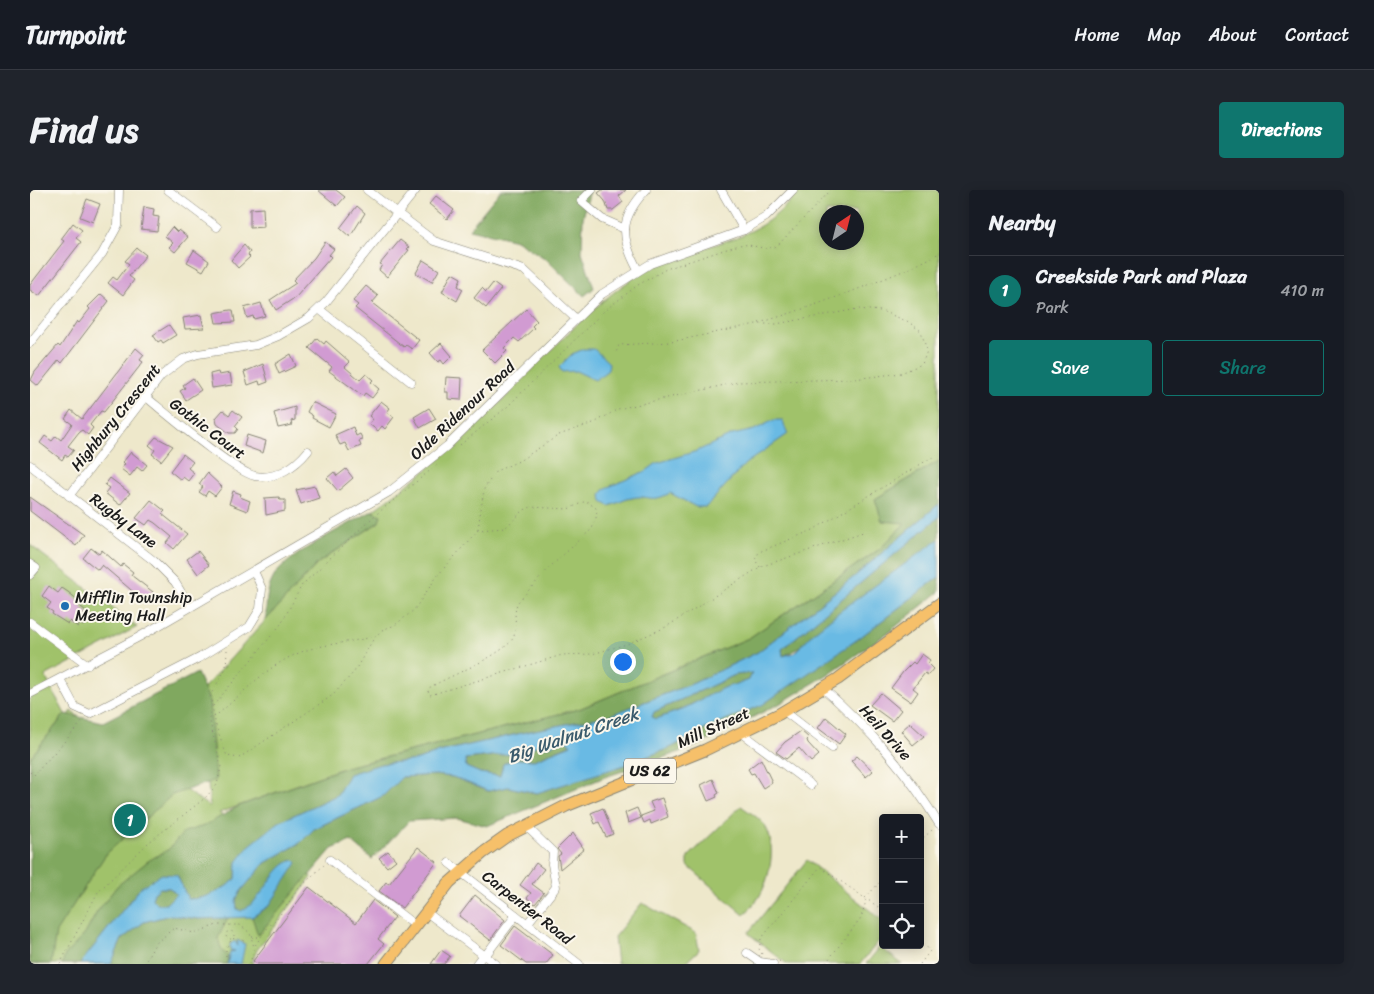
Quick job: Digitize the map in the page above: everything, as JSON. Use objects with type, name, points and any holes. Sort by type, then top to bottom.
[{"type":"highway","name":"Mill Street","points":[[386,964],[426,912],[461,872],[499,842],[536,820],[592,795],[705,750],[784,711],[823,688],[939,604]]},
{"type":"street","points":[[30,343],[102,254],[118,225],[119,190]]},
{"type":"street","points":[[168,190],[217,227]]},
{"type":"street","points":[[367,190],[434,241],[524,270],[576,319]]},
{"type":"street","name":"Highbury Crescent","points":[[69,496],[162,376],[187,356],[256,344],[293,329],[319,309],[416,190]]},
{"type":"street","points":[[592,190],[582,201],[602,219],[625,229]]},
{"type":"street","points":[[638,270],[624,241],[625,229],[631,209],[646,190]]},
{"type":"street","points":[[720,190],[744,230]]},
{"type":"street","name":"Olde Ridenour Road","points":[[30,694],[88,665],[378,498],[426,465],[602,294],[638,270],[744,230],[766,217],[793,190]]},
{"type":"street","points":[[319,309],[411,382]]},
{"type":"street","name":"Gothic Court","points":[[146,397],[225,458],[242,470],[255,476],[283,472],[297,464],[308,451]]},
{"type":"street","name":"Rugby Lane","points":[[30,465],[154,561],[175,582],[190,607]]},
{"type":"street","points":[[30,564],[36,568],[30,576]]},
{"type":"street","points":[[60,679],[75,707],[88,713],[106,707],[211,651],[249,627],[260,609],[262,589],[254,571]]},
{"type":"street","points":[[30,621],[88,665]]},
{"type":"street","name":"Heil Drive","points":[[823,688],[876,738],[897,763],[936,813],[936,826]]},
{"type":"street","points":[[784,711],[832,748]]},
{"type":"street","points":[[742,733],[811,785]]},
{"type":"street","points":[[527,827],[553,852],[552,864],[556,887],[527,924]]},
{"type":"street","points":[[330,860],[416,926]]},
{"type":"street","name":"Carpenter Road","points":[[449,863],[574,963]]},
{"type":"street","points":[[426,912],[496,964]]},
{"type":"street","points":[[476,964],[516,915]]},
{"type":"street","points":[[747,954],[760,962],[773,964]]},
{"type":"path","points":[[454,450],[507,407],[604,312],[638,285],[666,270],[739,245],[750,243],[765,249],[777,246],[831,190]]},
{"type":"path","points":[[616,355],[619,345],[672,342],[756,324],[808,309],[926,261],[939,253]]},
{"type":"path","points":[[225,642],[228,654],[226,668],[210,696],[214,718],[227,756],[239,758],[334,695],[354,672],[377,635],[382,630],[395,625],[414,610],[438,575],[478,530],[484,489],[496,471],[519,461],[559,434],[596,422],[618,409],[738,382],[854,379],[901,373],[922,364],[927,351],[921,331],[907,321],[881,311],[858,310],[776,324],[756,324]]},
{"type":"path","points":[[760,567],[755,560],[759,552],[813,530],[939,453]]},
{"type":"path","points":[[60,964],[98,892],[148,843],[205,798],[217,785],[221,767],[209,718],[212,707],[281,624],[302,585],[387,505],[439,463]]},
{"type":"path","points":[[478,530],[505,528],[524,510],[531,507],[568,508],[586,501],[596,508],[597,515],[592,529],[551,566],[518,602],[515,609],[514,636],[510,642],[474,666],[429,688],[428,692],[430,695],[562,655],[592,654],[627,644],[666,627],[760,567],[863,532]]},
{"type":"path","points":[[214,718],[249,685],[291,656],[328,644],[362,640],[377,635]]},
{"type":"path","points":[[30,772],[34,775],[88,713]]},
{"type":"path","points":[[924,837],[936,826]]},
{"type":"path","points":[[250,964],[254,947],[275,918],[283,911],[298,889],[330,860]]},
{"type":"path","points":[[765,957],[759,949],[761,939],[820,867],[879,907]]},
{"type":"path","points":[[865,898],[879,883]]},
{"type":"path","points":[[825,964],[861,918],[866,902],[862,896]]},
{"type":"path","points":[[144,964],[155,944],[174,928],[199,932],[217,925],[232,924],[244,927],[252,936],[254,947]]},
{"type":"path","points":[[226,956],[226,948],[234,935],[231,931],[232,924]]},
{"type":"path","points":[[231,931],[227,933],[226,937],[244,941]]},
{"type":"path","points":[[252,936],[262,936]]},
{"type":"path","points":[[920,964],[930,951],[924,944]]},
{"type":"green space","points":[[501,190],[590,190],[583,218],[582,252],[594,288],[584,296],[546,259],[516,240],[469,229]]},
{"type":"green space","points":[[799,190],[939,190],[939,461],[875,499],[906,522],[880,549],[749,638],[579,709],[346,767],[219,813],[312,877],[257,950],[252,962],[253,964],[30,964],[32,764],[71,711],[210,807],[200,692],[318,563],[379,522],[380,515],[372,511],[456,445],[579,322],[618,289],[647,270],[662,263],[736,237],[753,230],[769,220]]},
{"type":"green space","points":[[939,461],[939,504],[854,577],[758,652],[694,683],[608,716],[535,730],[439,752],[418,760],[381,764],[337,795],[279,822],[237,862],[236,879],[219,891],[201,898],[188,899],[177,875],[141,887],[80,964],[62,964],[65,955],[85,934],[97,912],[117,886],[148,861],[169,849],[184,832],[204,826],[239,806],[346,767],[579,709],[749,638],[880,549],[905,523],[882,521],[875,499]]},
{"type":"green space","points":[[372,511],[381,515],[379,522],[318,563],[266,620],[268,591],[275,575],[282,567],[306,549]]},
{"type":"green space","points":[[939,517],[939,539],[937,542],[849,605],[797,648],[783,656],[782,649]]},
{"type":"green space","points":[[30,545],[137,627],[45,676],[65,714],[30,758]]},
{"type":"green space","points":[[939,577],[939,592],[889,632],[827,675],[779,704],[692,748],[605,777],[487,826],[457,818],[409,821],[372,859],[351,841],[332,849],[258,935],[252,917],[269,906],[295,860],[281,868],[250,907],[242,912],[237,909],[236,900],[241,891],[265,863],[300,843],[314,829],[383,796],[402,777],[435,775],[453,777],[488,791],[508,787],[536,793],[672,747],[814,668],[858,639]]},
{"type":"green space","points":[[753,672],[749,680],[655,720],[652,717],[654,712],[735,675]]},
{"type":"green space","points":[[197,673],[209,700],[216,780],[172,795],[106,854],[56,932],[51,964],[30,964],[30,758],[65,714],[103,722]]},
{"type":"green space","points":[[558,737],[565,738],[572,744],[534,760],[514,759],[503,764],[500,776],[480,773],[466,767],[465,759],[526,752],[538,744]]},
{"type":"green space","points":[[741,806],[763,823],[771,843],[771,862],[763,890],[756,902],[744,915],[688,866],[688,857]]},
{"type":"green space","points":[[807,860],[879,918],[879,941],[860,964],[787,964],[748,933]]},
{"type":"green space","points":[[160,888],[170,888],[176,894],[166,904],[157,904],[152,899],[154,893]]},
{"type":"green space","points":[[642,903],[696,933],[699,950],[684,964],[617,964],[614,937]]},
{"type":"green space","points":[[170,915],[199,919],[229,916],[218,938],[221,949],[228,957],[227,964],[111,964],[122,939],[144,922]]},
{"type":"green space","points":[[879,948],[902,964],[866,964]]},
{"type":"water","points":[[584,349],[594,349],[609,363],[608,370],[595,380],[576,371],[562,372],[559,367],[572,354]]},
{"type":"water","points":[[774,420],[782,420],[788,434],[745,464],[706,507],[696,507],[670,493],[658,498],[638,497],[609,506],[602,502],[601,494],[606,488],[646,471],[657,463],[697,451],[732,435],[754,430]]},
{"type":"water","name":"Big Walnut Creek","points":[[939,504],[939,517],[782,649],[783,656],[794,653],[815,631],[839,612],[939,539],[939,577],[858,639],[762,705],[713,725],[672,747],[628,764],[537,793],[508,787],[488,791],[453,777],[435,775],[402,777],[383,796],[314,829],[300,843],[265,863],[241,891],[236,900],[237,909],[241,911],[249,906],[281,868],[295,860],[297,863],[269,906],[252,917],[199,919],[170,915],[144,922],[122,939],[111,964],[80,964],[141,887],[162,874],[177,875],[188,899],[201,898],[219,891],[236,879],[237,862],[249,846],[279,822],[337,795],[349,774],[381,764],[418,760],[439,752],[535,730],[608,716],[694,683],[758,652],[854,577]],"holes":[[[752,673],[749,680],[723,688],[681,710],[656,719],[652,717],[654,712],[735,675]],[[558,737],[565,738],[571,745],[534,760],[514,759],[503,764],[500,776],[480,773],[466,767],[465,759],[526,752],[538,744],[547,747],[555,743]],[[160,888],[170,888],[176,894],[166,904],[157,904],[152,899],[154,893]]]},
{"type":"water","points":[[237,940],[245,944],[241,964],[227,964],[230,952],[235,951],[230,950],[230,944],[235,941],[238,946]]},
{"type":"building","points":[[318,190],[336,190],[345,197],[337,206]]},
{"type":"building","points":[[602,190],[626,190],[619,196],[623,202],[613,210],[608,210],[605,201],[598,193]]},
{"type":"building","points":[[436,196],[454,210],[447,219],[429,204]]},
{"type":"building","points":[[87,199],[100,204],[93,222],[80,217]]},
{"type":"building","points":[[357,206],[365,213],[350,237],[340,228]]},
{"type":"building","points":[[144,207],[154,209],[153,216],[159,217],[157,231],[141,229]]},
{"type":"building","points":[[263,208],[264,227],[250,228],[250,209]]},
{"type":"building","points":[[73,223],[82,230],[76,238],[81,242],[39,296],[30,290],[30,285],[64,241],[61,239]]},
{"type":"building","points":[[172,227],[177,232],[179,230],[188,237],[175,252],[169,247],[173,243],[165,236]]},
{"type":"building","points":[[400,240],[409,247],[407,249],[409,250],[387,277],[379,270],[382,265],[380,264]]},
{"type":"building","points":[[325,242],[334,249],[329,255],[331,257],[296,297],[276,310],[270,300],[296,283],[293,280],[314,258]]},
{"type":"building","points":[[244,245],[250,252],[248,255],[250,257],[238,268],[231,260]]},
{"type":"building","points":[[137,248],[146,255],[129,276],[134,280],[123,295],[108,283],[113,277],[117,280],[129,264],[125,261]]},
{"type":"building","points":[[194,250],[209,261],[203,271],[187,262]]},
{"type":"building","points":[[423,260],[439,270],[432,282],[416,273]]},
{"type":"building","points":[[452,273],[461,278],[458,286],[463,289],[457,301],[442,292]]},
{"type":"building","points":[[493,283],[501,289],[486,308],[474,298],[482,288],[486,292]]},
{"type":"building","points":[[366,286],[378,296],[372,303],[419,340],[412,349],[406,345],[404,347],[355,308],[358,305],[353,301]]},
{"type":"building","points":[[101,294],[109,301],[62,363],[59,360],[38,386],[31,380],[35,372],[58,345],[60,347],[77,321],[79,323],[90,309],[88,307]]},
{"type":"building","points":[[261,303],[265,316],[254,319],[253,316],[247,318],[244,308]]},
{"type":"building","points":[[526,309],[537,321],[532,326],[534,328],[519,342],[514,338],[504,348],[507,351],[495,363],[482,350]]},
{"type":"building","points":[[233,310],[235,322],[216,323],[214,313]]},
{"type":"building","points":[[201,315],[204,328],[185,329],[183,318]]},
{"type":"building","points":[[169,325],[176,335],[163,343],[161,340],[158,342],[153,335]]},
{"type":"building","points":[[317,338],[324,344],[326,341],[350,362],[345,367],[360,380],[366,374],[373,380],[371,382],[379,389],[372,398],[365,393],[363,396],[329,371],[332,367],[309,348]]},
{"type":"building","points":[[441,343],[452,356],[444,364],[441,360],[438,362],[430,353]]},
{"type":"building","points":[[136,348],[144,355],[140,360],[143,362],[104,412],[101,411],[90,425],[93,428],[88,435],[82,430],[79,432],[68,446],[74,450],[68,457],[65,455],[62,460],[40,443],[45,436],[52,441],[56,436],[61,440],[72,424],[65,419],[71,410],[82,419]]},
{"type":"building","points":[[291,354],[296,366],[279,374],[275,364]]},
{"type":"building","points":[[263,364],[268,382],[260,385],[259,381],[248,385],[244,372]]},
{"type":"building","points":[[218,372],[219,375],[230,373],[232,385],[212,388],[210,374]]},
{"type":"building","points":[[446,377],[462,378],[461,400],[448,399],[448,392],[445,392]]},
{"type":"building","points":[[193,378],[201,390],[186,400],[180,391],[185,388],[183,385]]},
{"type":"building","points":[[381,401],[390,408],[387,412],[394,417],[385,429],[382,426],[378,431],[369,424],[373,419],[369,416]]},
{"type":"building","points":[[312,402],[336,414],[329,427],[312,418],[313,416],[307,412]]},
{"type":"building","points":[[295,407],[295,420],[291,421],[292,425],[278,428],[274,413]]},
{"type":"building","points":[[429,408],[436,419],[420,428],[414,417]]},
{"type":"building","points":[[223,410],[229,415],[233,410],[242,417],[235,426],[238,429],[235,433],[229,433],[217,424],[216,418]]},
{"type":"building","points":[[353,427],[356,436],[360,434],[363,440],[359,441],[361,446],[349,451],[345,443],[340,445],[335,435]]},
{"type":"building","points":[[247,435],[266,441],[263,453],[244,446]]},
{"type":"building","points":[[156,437],[173,446],[161,461],[152,454],[155,450],[149,445]]},
{"type":"building","points":[[131,452],[147,465],[142,471],[137,467],[130,476],[121,469],[125,464],[123,462]]},
{"type":"building","points":[[183,454],[193,462],[188,468],[194,473],[188,481],[183,477],[181,480],[170,471]]},
{"type":"building","points":[[346,469],[353,478],[338,491],[327,478],[334,472],[337,476]]},
{"type":"building","points":[[207,473],[222,487],[215,496],[208,491],[205,496],[199,492],[203,487],[199,484]]},
{"type":"building","points":[[110,478],[130,493],[120,505],[105,493],[109,488],[105,485]]},
{"type":"building","points":[[315,486],[319,498],[301,504],[296,490]]},
{"type":"building","points":[[233,491],[241,494],[240,497],[250,501],[247,511],[229,504]]},
{"type":"building","points":[[30,497],[84,535],[76,546],[30,511]]},
{"type":"building","points":[[279,497],[280,500],[285,500],[285,511],[266,515],[265,498]]},
{"type":"building","points":[[151,500],[165,511],[162,514],[187,534],[174,549],[167,543],[172,537],[155,523],[150,520],[146,525],[136,518]]},
{"type":"building","points":[[91,548],[99,554],[102,550],[121,567],[123,564],[133,572],[131,575],[153,592],[145,602],[102,565],[98,570],[83,558]]},
{"type":"building","points":[[198,551],[209,565],[198,574],[187,559]]},
{"type":"building","name":"Mifflin Township Meeting Hall","points":[[49,586],[58,593],[62,588],[83,604],[81,607],[89,613],[86,616],[89,618],[83,626],[80,624],[78,627],[70,621],[68,624],[52,614],[53,612],[47,608],[51,603],[42,596]]},
{"type":"building","points":[[922,654],[930,660],[928,664],[933,669],[928,675],[925,673],[913,688],[918,692],[911,702],[891,688],[903,672],[913,662],[915,664]]},
{"type":"building","points":[[881,693],[901,710],[892,721],[870,705]]},
{"type":"building","points":[[826,717],[846,734],[839,744],[818,728]]},
{"type":"building","points":[[910,723],[924,736],[913,745],[901,731]]},
{"type":"building","points":[[801,731],[809,738],[807,740],[808,743],[819,755],[811,762],[799,748],[786,759],[776,752],[785,742]]},
{"type":"building","points":[[857,756],[873,771],[866,777],[851,761]]},
{"type":"building","points":[[761,759],[772,782],[763,788],[754,773],[751,774],[748,769]]},
{"type":"building","points":[[713,779],[719,793],[716,795],[717,797],[708,801],[701,785]]},
{"type":"building","points":[[662,798],[668,817],[651,824],[650,820],[644,823],[641,816],[654,811],[650,802]]},
{"type":"building","points":[[603,808],[613,834],[606,837],[599,822],[595,824],[591,813]]},
{"type":"building","points":[[637,808],[641,818],[628,823],[625,813]]},
{"type":"building","points":[[573,833],[584,849],[560,869],[558,856],[561,854],[557,849]]},
{"type":"building","points":[[418,847],[437,862],[402,908],[379,891],[386,882],[389,884]]},
{"type":"building","points":[[388,851],[396,860],[387,867],[379,858]]},
{"type":"building","points":[[536,863],[544,869],[532,884],[544,893],[535,904],[527,898],[531,893],[520,885]]},
{"type":"building","points":[[309,887],[356,923],[373,900],[395,917],[378,939],[384,944],[368,964],[257,964],[253,961]]},
{"type":"building","points":[[475,895],[505,920],[490,940],[459,916]]},
{"type":"building","points":[[515,926],[553,955],[546,964],[526,964],[501,945]]},
{"type":"building","points":[[441,950],[450,956],[444,964],[431,964]]},
{"type":"place","name":"Mifflin Township Meeting Hall","points":[[65,606]]},
{"type":"place","name":"Creekside Park and Plaza","points":[[130,820]]}]
